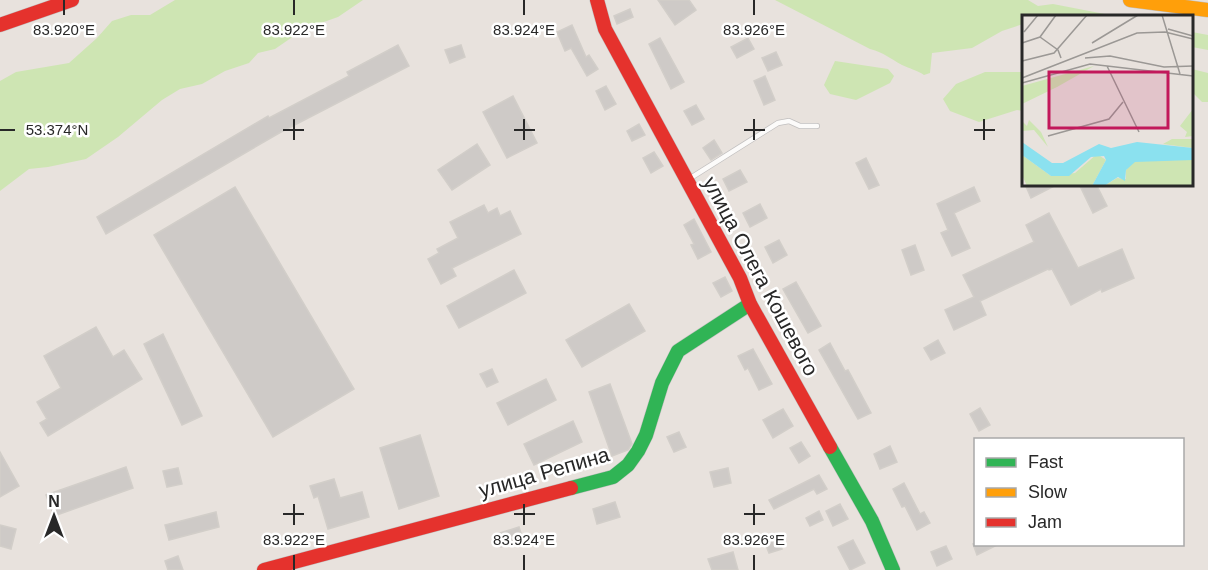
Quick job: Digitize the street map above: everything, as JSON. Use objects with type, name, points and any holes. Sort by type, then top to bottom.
[{"type":"street","points":[[0,25],[72,0]]},
{"type":"street","name":"улица Олега Кошевого","points":[[597,0],[605,30],[740,278],[750,304],[872,521],[893,570]]},
{"type":"street","points":[[1130,0],[1208,10]]},
{"type":"street","name":"улица Репина","points":[[264,570],[613,477],[627,469],[640,452],[670,361],[678,351],[750,304]]},
{"type":"lane","points":[[687,180],[778,123],[789,122],[800,126],[817,126]]},
{"type":"green space","points":[[175,0],[363,0],[338,17],[304,29],[275,49],[258,53],[249,63],[225,71],[202,84],[180,89],[162,100],[118,137],[86,159],[29,169],[0,191],[0,81],[16,72],[69,63],[112,21],[131,15],[150,15]]},
{"type":"green space","points":[[775,0],[1028,0],[1038,6],[1053,4],[1110,15],[1022,15],[1022,24],[1002,31],[972,48],[932,53],[930,73],[924,75]]},
{"type":"green space","points":[[1193,32],[1208,35],[1208,50],[1193,47]]},
{"type":"green space","points":[[835,61],[888,69],[894,76],[890,83],[856,100],[830,94],[824,85]]},
{"type":"green space","points":[[1193,69],[1208,73],[1208,102],[1202,102],[1193,93]]},
{"type":"green space","points":[[985,72],[1022,72],[1022,111],[1017,110],[979,122],[950,111],[943,99],[956,84]]},
{"type":"building","points":[[658,0],[689,0],[696,10],[675,25]]},
{"type":"building","points":[[630,9],[633,17],[617,24],[614,16]]},
{"type":"building","points":[[572,25],[586,57],[589,55],[598,69],[587,76],[571,48],[565,51],[557,32]]},
{"type":"building","points":[[660,38],[684,82],[671,89],[649,44]]},
{"type":"building","points":[[748,38],[754,49],[737,58],[731,47]]},
{"type":"building","points":[[398,45],[409,66],[281,132],[106,234],[97,217],[268,116],[269,118],[349,76],[347,72]]},
{"type":"building","points":[[461,45],[465,57],[450,63],[445,50]]},
{"type":"building","points":[[776,52],[782,65],[768,71],[762,58]]},
{"type":"building","points":[[765,76],[775,100],[764,105],[754,81]]},
{"type":"building","points":[[606,86],[616,104],[605,110],[596,91]]},
{"type":"building","points":[[513,96],[537,143],[507,158],[483,112]]},
{"type":"building","points":[[696,105],[704,119],[692,125],[684,111]]},
{"type":"building","points":[[639,124],[645,135],[632,141],[627,131]]},
{"type":"building","points":[[714,140],[722,153],[711,160],[703,148]]},
{"type":"building","points":[[477,144],[490,165],[452,190],[438,170]]},
{"type":"building","points":[[654,152],[663,166],[651,173],[643,158]]},
{"type":"building","points":[[866,158],[879,185],[869,189],[856,163]]},
{"type":"building","points":[[740,170],[747,182],[729,191],[723,179]]},
{"type":"building","points":[[1026,186],[1054,186],[1031,198]]},
{"type":"building","points":[[1080,186],[1097,186],[1107,206],[1093,213]]},
{"type":"building","points":[[235,187],[354,389],[273,437],[154,235]]},
{"type":"building","points":[[974,187],[980,201],[954,213],[970,248],[952,256],[941,233],[948,230],[937,204]]},
{"type":"building","points":[[760,204],[767,218],[750,227],[743,213]]},
{"type":"building","points":[[484,205],[488,213],[497,208],[500,216],[510,211],[521,234],[452,268],[456,276],[441,284],[428,259],[439,253],[437,249],[458,238],[450,222]]},
{"type":"building","points":[[1049,213],[1078,268],[1122,249],[1134,278],[1102,292],[1101,289],[1071,305],[1052,269],[1048,269],[980,301],[986,315],[954,330],[945,310],[974,297],[963,275],[1034,242],[1026,225]]},
{"type":"building","points":[[694,219],[711,252],[698,259],[691,245],[694,244],[684,225]]},
{"type":"building","points":[[779,240],[787,255],[773,263],[765,247]]},
{"type":"building","points":[[915,245],[924,270],[911,275],[902,250]]},
{"type":"building","points":[[514,270],[526,293],[459,328],[447,306]]},
{"type":"building","points":[[725,277],[732,291],[721,297],[713,283]]},
{"type":"building","points":[[796,282],[821,326],[808,333],[783,289]]},
{"type":"building","points":[[629,304],[645,331],[582,367],[566,340]]},
{"type":"building","points":[[96,327],[113,357],[124,350],[142,379],[48,436],[40,423],[47,419],[37,402],[61,388],[44,356]]},
{"type":"building","points":[[163,334],[202,416],[182,425],[144,344]]},
{"type":"building","points":[[938,340],[945,353],[931,360],[924,348]]},
{"type":"building","points":[[830,343],[845,371],[848,370],[871,413],[858,419],[819,350]]},
{"type":"building","points":[[753,349],[772,384],[759,390],[748,368],[745,370],[738,356]]},
{"type":"building","points":[[492,369],[498,382],[487,387],[480,374]]},
{"type":"building","points":[[546,379],[556,400],[508,425],[497,403]]},
{"type":"building","points":[[610,384],[632,444],[628,450],[612,456],[589,392]]},
{"type":"building","points":[[980,408],[990,425],[979,431],[970,414]]},
{"type":"building","points":[[783,409],[793,426],[773,438],[763,420]]},
{"type":"building","points":[[573,421],[582,442],[534,465],[524,444]]},
{"type":"building","points":[[679,432],[686,447],[674,452],[667,437]]},
{"type":"building","points":[[420,435],[439,496],[399,509],[380,448]]},
{"type":"building","points":[[801,442],[810,456],[799,463],[790,448]]},
{"type":"building","points":[[890,446],[897,462],[880,469],[874,454]]},
{"type":"building","points":[[0,452],[19,486],[0,497]]},
{"type":"building","points":[[126,467],[133,488],[54,516],[46,495]]},
{"type":"building","points":[[178,468],[182,484],[167,487],[163,471]]},
{"type":"building","points":[[728,468],[731,483],[714,487],[710,472]]},
{"type":"building","points":[[819,475],[827,489],[817,494],[814,489],[774,509],[769,500]]},
{"type":"building","points":[[334,479],[340,498],[362,492],[369,517],[328,529],[318,496],[314,498],[310,486]]},
{"type":"building","points":[[904,483],[920,514],[924,512],[930,523],[917,530],[893,489]]},
{"type":"building","points":[[615,502],[620,517],[597,524],[593,509]]},
{"type":"building","points":[[840,504],[848,519],[833,526],[826,511]]},
{"type":"building","points":[[819,511],[823,520],[810,526],[806,518]]},
{"type":"building","points":[[216,512],[219,527],[169,540],[165,525]]},
{"type":"building","points":[[0,525],[16,529],[11,549],[0,546]]},
{"type":"building","points":[[519,527],[523,539],[501,547],[497,534]]},
{"type":"building","points":[[777,533],[782,549],[769,553],[763,538]]},
{"type":"building","points":[[853,540],[865,563],[850,570],[838,547]]},
{"type":"building","points":[[973,544],[974,546],[995,546],[977,555]]},
{"type":"building","points":[[946,546],[952,559],[937,566],[931,552]]},
{"type":"building","points":[[733,552],[738,570],[712,570],[708,559]]},
{"type":"building","points":[[178,556],[183,570],[168,570],[165,561]]},
{"type":"traffic: fast","points":[[571,488],[613,477],[628,465],[646,435],[662,383],[678,351],[750,304]]},
{"type":"traffic: fast","points":[[830,447],[872,521],[893,570]]},
{"type":"traffic: slow","points":[[1130,0],[1208,10]]},
{"type":"traffic: jam","points":[[0,25],[72,0]]},
{"type":"traffic: jam","points":[[597,0],[605,29],[740,278],[750,304],[830,447]]},
{"type":"traffic: jam","points":[[264,570],[571,488]]}]
